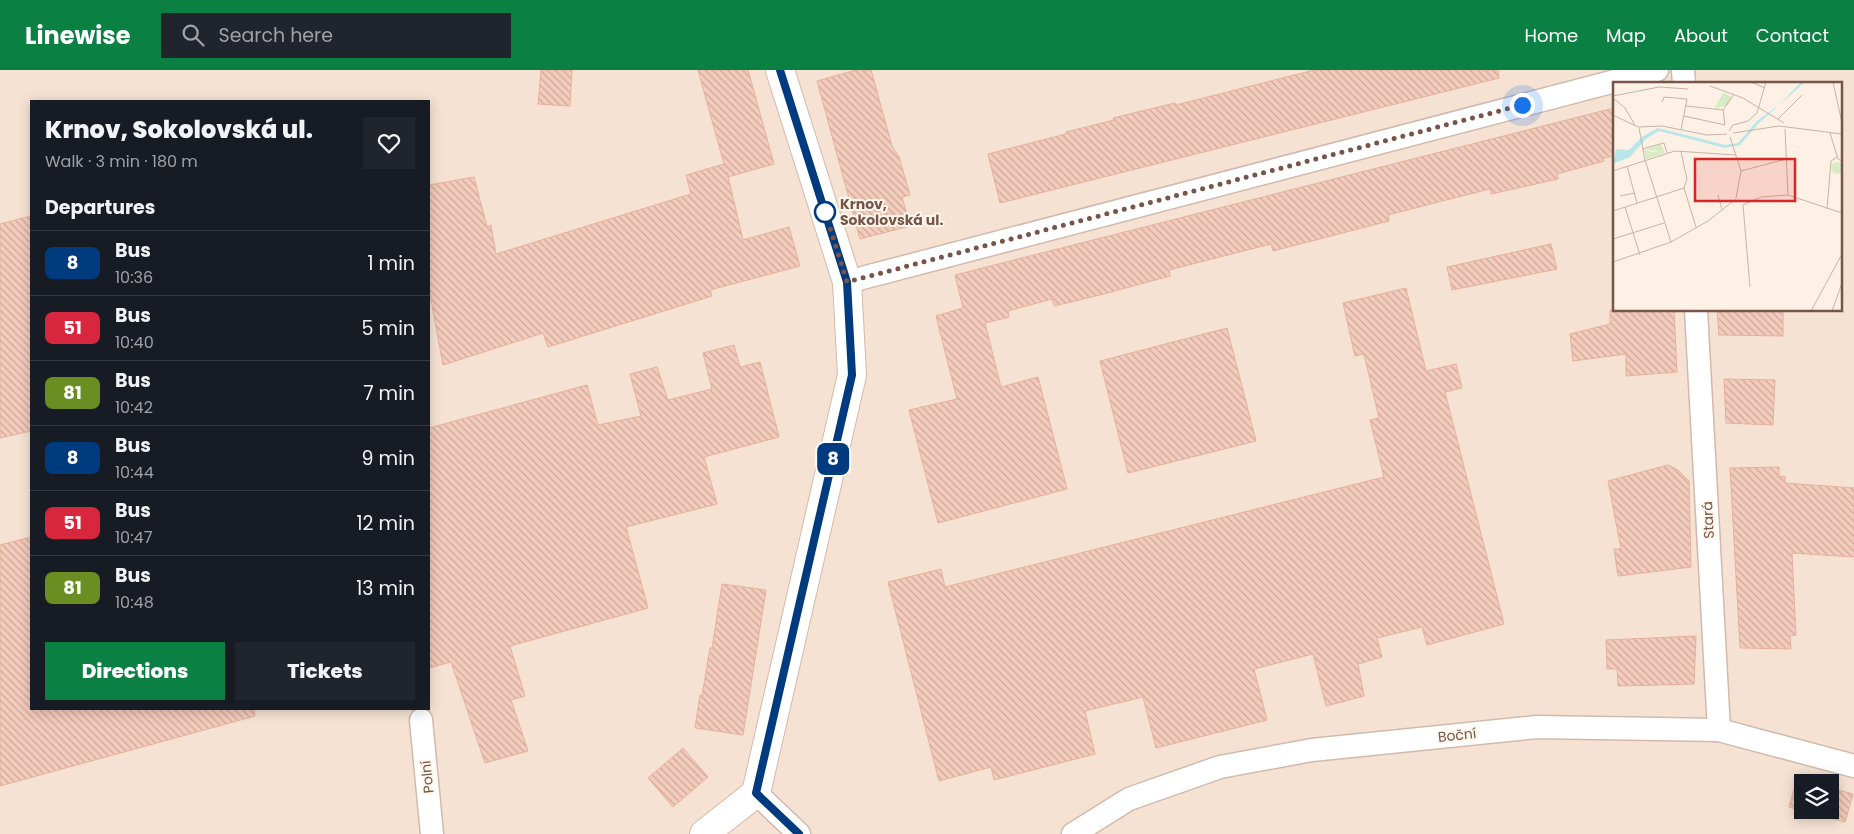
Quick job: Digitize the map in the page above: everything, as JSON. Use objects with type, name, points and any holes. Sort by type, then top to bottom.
[{"type":"street","points":[[704,834],[756,793],[852,375],[847,282],[780,70]]},
{"type":"street","points":[[847,282],[1657,70]]},
{"type":"street","name":"Stará","points":[[1696,311],[1719,730]]},
{"type":"street","name":"Polní","points":[[421,720],[432,834]]},
{"type":"street","name":"Boční","points":[[1073,834],[1129,799],[1220,766],[1312,750],[1537,727],[1719,730],[1854,766]]},
{"type":"street","points":[[756,793],[799,834]]},
{"type":"shaded area","points":[[0,70],[1854,70],[1854,834],[0,834]]},
{"type":"building","points":[[541,70],[572,70],[570,106],[538,104]]},
{"type":"building","points":[[698,70],[748,70],[774,164],[728,177],[743,240],[789,227],[800,266],[710,290],[712,296],[548,347],[543,333],[443,365],[430,294],[430,185],[474,177],[487,227],[491,225],[496,254],[691,194],[686,175],[724,164]]},
{"type":"building","points":[[856,70],[871,70],[892,146],[899,157],[910,195],[902,197],[910,226],[860,239],[817,81]]},
{"type":"building","points":[[1314,70],[1498,70],[1499,78],[1000,203],[988,154],[1066,134],[1066,132],[1114,120],[1113,118],[1175,103],[1176,105]]},
{"type":"building","points":[[1613,108],[1613,156],[1603,158],[1604,161],[1557,174],[1558,179],[1491,194],[1490,189],[1446,200],[1388,215],[1389,221],[1273,251],[1271,244],[1169,270],[1170,276],[1054,306],[1052,299],[1008,311],[1009,317],[985,323],[1001,387],[1038,377],[1067,489],[938,523],[909,410],[957,399],[936,316],[963,308],[955,275]]},
{"type":"building","points":[[30,216],[30,431],[0,438],[0,224]]},
{"type":"building","points":[[1551,244],[1557,269],[1452,290],[1447,267]]},
{"type":"building","points":[[1406,288],[1426,371],[1456,364],[1462,388],[1445,392],[1504,624],[1427,645],[1422,627],[1377,638],[1382,657],[1358,664],[1364,696],[1326,706],[1313,654],[1254,669],[1267,720],[1156,748],[1143,697],[1085,711],[1095,754],[994,780],[991,767],[939,781],[888,582],[941,569],[945,587],[1384,477],[1370,420],[1379,418],[1364,354],[1355,356],[1343,303]]},
{"type":"building","points":[[1610,310],[1674,311],[1677,372],[1626,376],[1626,354],[1573,361],[1570,334],[1610,324]]},
{"type":"building","points":[[1717,311],[1783,311],[1783,336],[1719,335]]},
{"type":"building","points":[[1227,328],[1256,441],[1128,473],[1100,361]]},
{"type":"building","points":[[734,345],[740,367],[760,362],[779,437],[704,457],[717,504],[626,527],[648,608],[510,646],[525,696],[511,700],[528,751],[485,763],[451,662],[430,668],[430,428],[587,385],[598,425],[641,416],[630,374],[657,367],[668,400],[712,389],[703,353]]},
{"type":"building","points":[[1724,379],[1775,380],[1773,425],[1726,423]]},
{"type":"building","points":[[1668,465],[1678,470],[1689,481],[1691,567],[1618,576],[1614,549],[1621,549],[1608,481]]},
{"type":"building","points":[[1779,467],[1779,477],[1785,476],[1785,483],[1854,488],[1854,557],[1792,553],[1796,635],[1790,636],[1791,649],[1740,648],[1730,468]]},
{"type":"building","points":[[30,537],[30,710],[254,710],[255,716],[0,786],[0,545]]},
{"type":"building","points":[[722,584],[766,590],[743,735],[695,728],[700,695],[702,696],[710,648],[712,648]]},
{"type":"building","points":[[1696,636],[1694,684],[1618,686],[1617,669],[1607,669],[1606,640]]},
{"type":"building","points":[[683,748],[708,777],[673,807],[648,778]]},
{"type":"building","points":[[1794,790],[1794,808],[1789,807]]},
{"type":"building","points":[[1839,790],[1853,794],[1845,822],[1834,819],[1839,819]]},
{"type":"bus line","name":"8","points":[[780,70],[847,282],[852,375],[756,793],[799,834]]},
{"type":"place","name":"Krnov, Sokolovská ul.","points":[[825,212]]},
{"type":"route","points":[[825,212],[847,282],[1522,105]]}]
